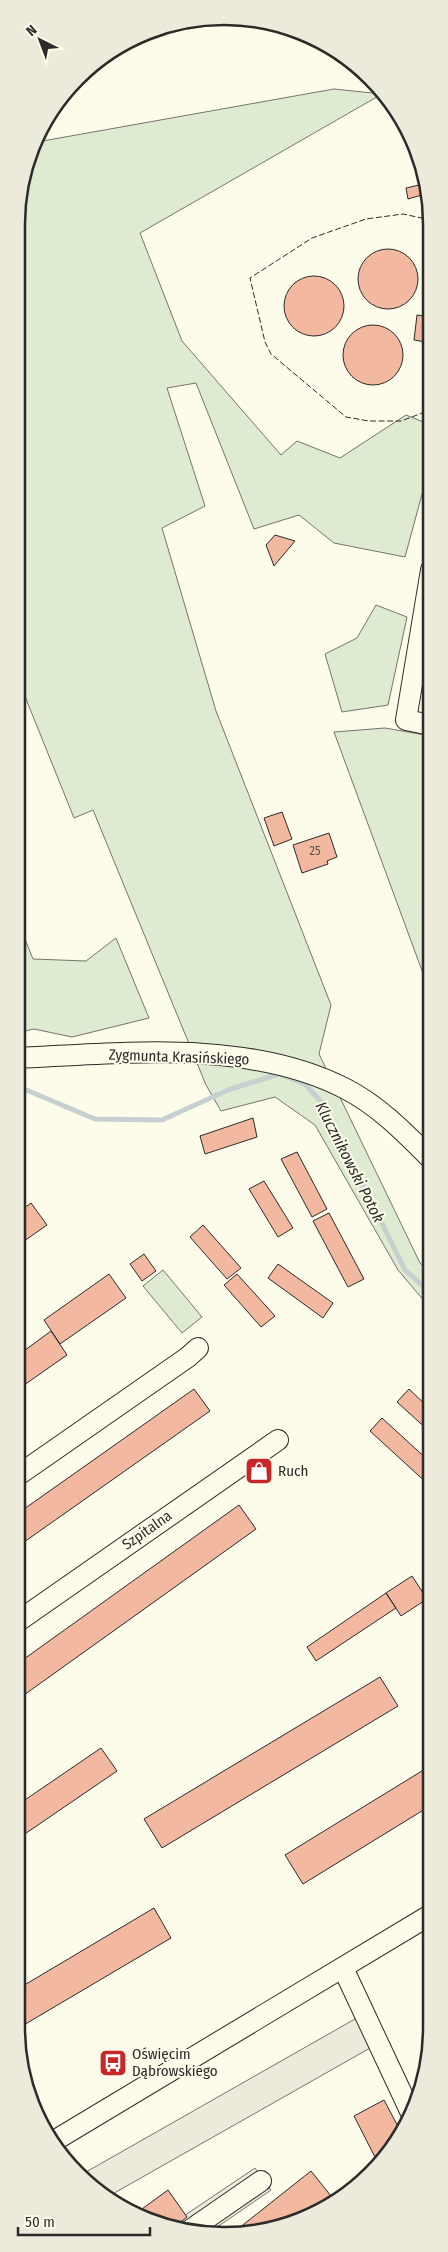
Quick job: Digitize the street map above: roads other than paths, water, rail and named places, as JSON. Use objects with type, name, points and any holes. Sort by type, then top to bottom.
[{"type":"street","points":[[423,618],[406,720],[423,723]]},
{"type":"street","name":"Zygmunta Krasińskiego","points":[[25,1058],[125,1053],[246,1057],[317,1075],[348,1090],[392,1121],[423,1151]]},
{"type":"street","points":[[25,1470],[188,1357],[198,1348]]},
{"type":"street","name":"Szpitalna","points":[[25,1616],[278,1440]]},
{"type":"street","points":[[59,2138],[423,1919]]},
{"type":"street","points":[[343,1968],[407,2106]]},
{"type":"street","points":[[197,2225],[261,2181]]},
{"type":"waterway","name":"Klucznikowski Potok","points":[[25,1089],[95,1119],[162,1120],[228,1090],[279,1074],[305,1084],[323,1104],[405,1270],[423,1286]]},
{"type":"place","name":"Ruch","points":[[259,1471]]},
{"type":"place","name":"Oświęcim Dąbrowskiego","points":[[113,2063]]}]
